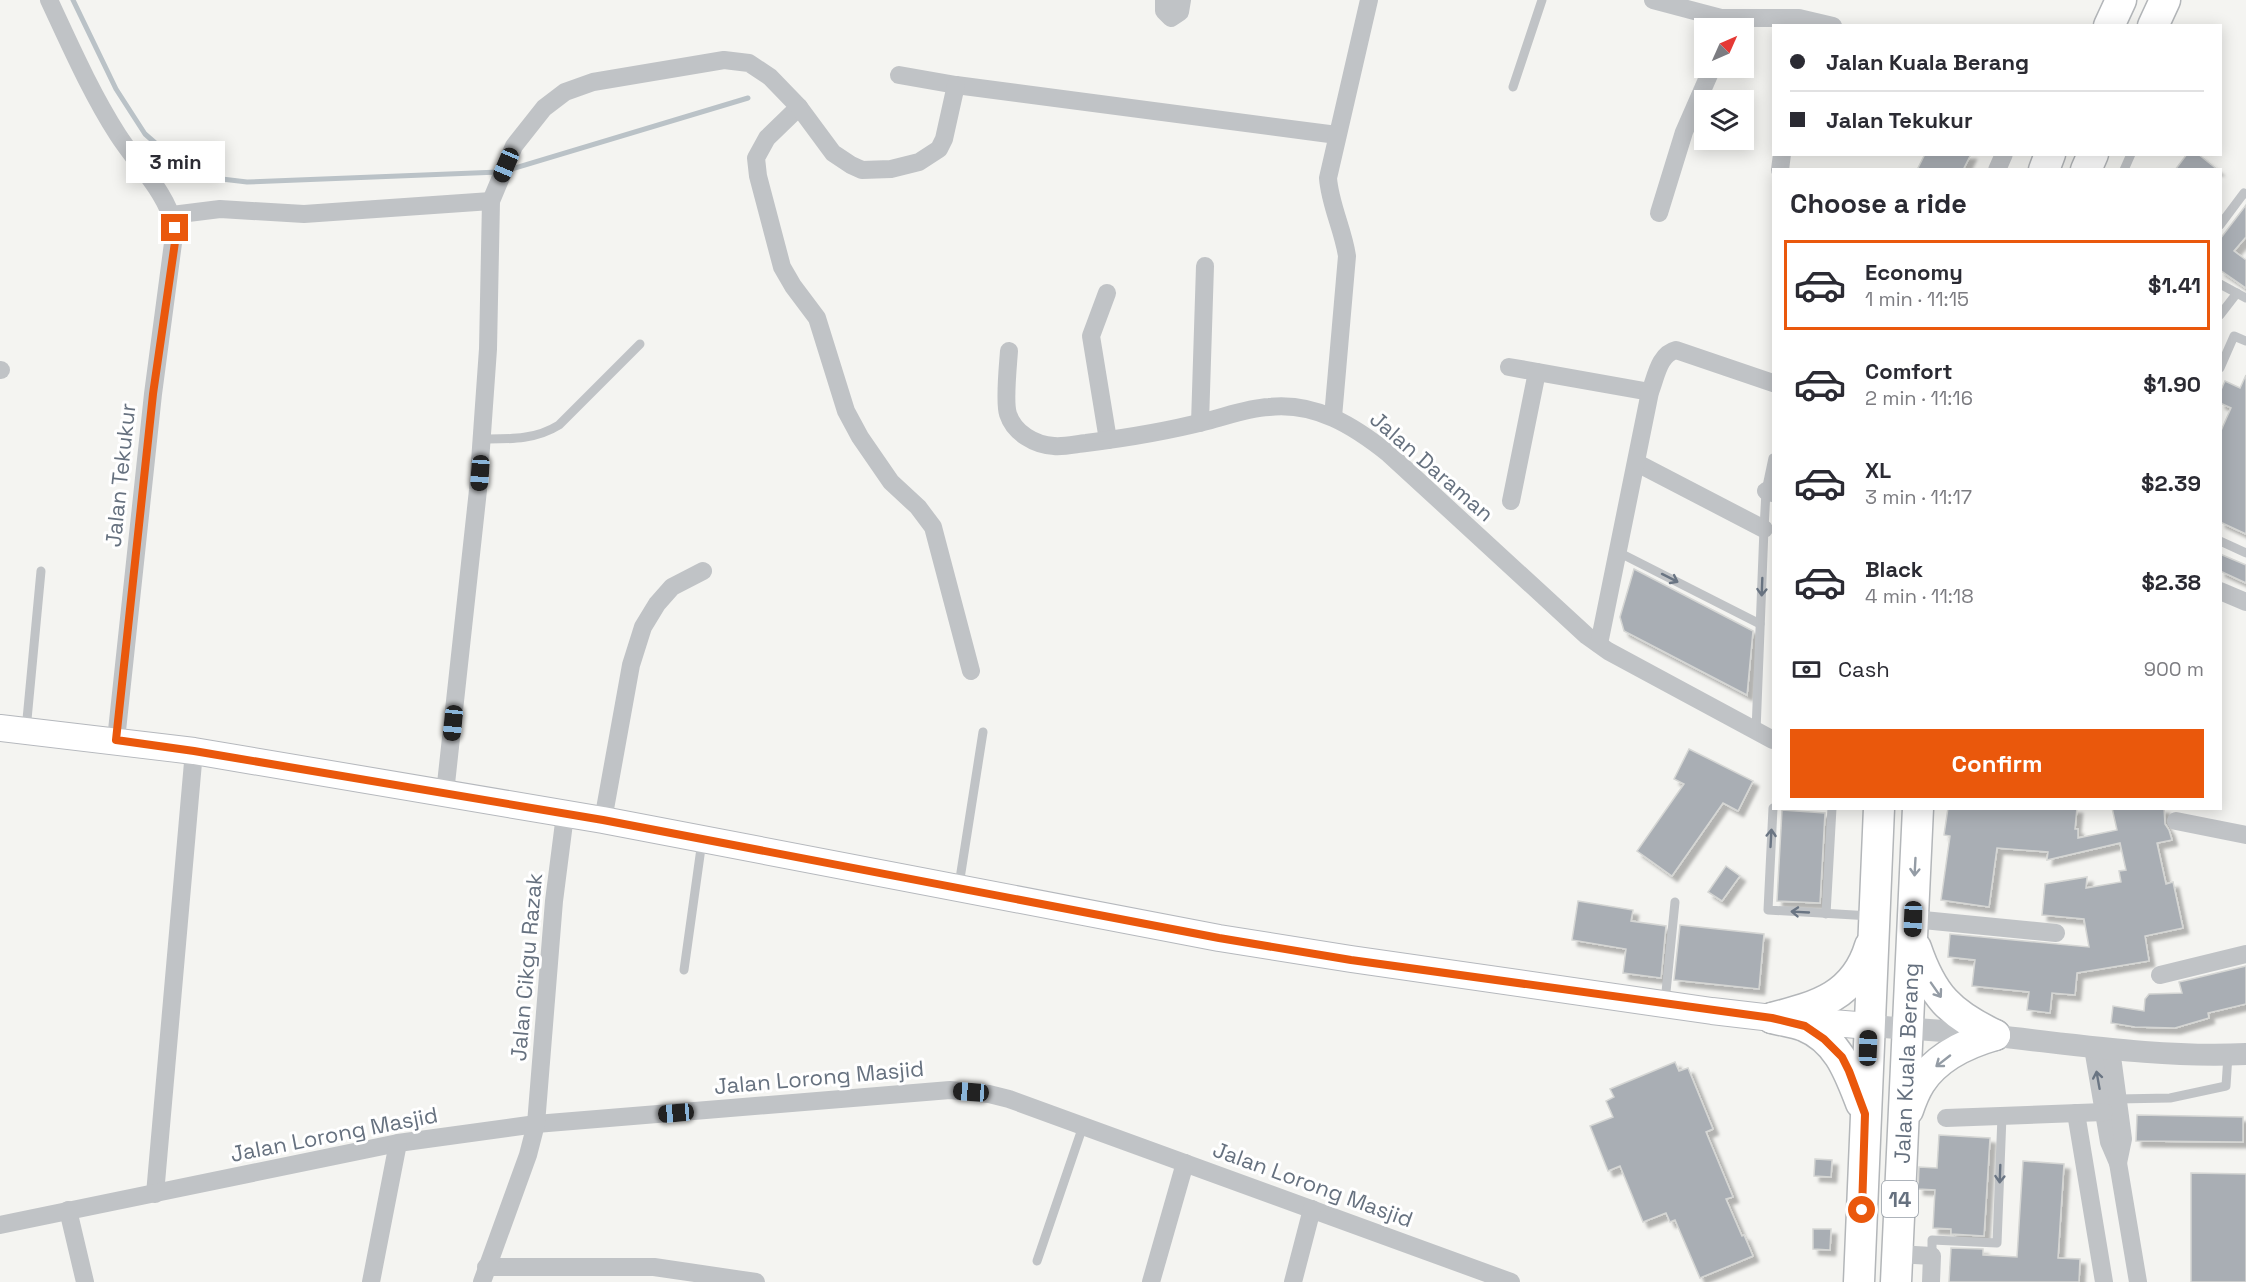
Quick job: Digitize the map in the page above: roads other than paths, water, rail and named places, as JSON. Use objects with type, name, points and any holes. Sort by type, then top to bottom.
[{"type":"highway","points":[[2110,24],[2121,0]]},
{"type":"highway","points":[[2154,24],[2165,0]]},
{"type":"highway","name":"Jalan Kuala Berang","points":[[1859,1282],[1873,926],[1875,810]]},
{"type":"highway","name":"Jalan Kuala Berang","points":[[1897,1268],[1918,810]]},
{"type":"highway","points":[[1772,1018],[1814,1006],[1836,995],[1865,962],[1873,926]]},
{"type":"highway","points":[[1912,928],[1924,971],[1940,997],[1969,1023],[1995,1035]]},
{"type":"highway","points":[[1772,1018],[1805,1026],[1836,1050],[1849,1071],[1865,1114]]},
{"type":"highway","points":[[1905,1116],[1920,1083],[1930,1071],[1960,1048],[1995,1035]]},
{"type":"main road","points":[[0,728],[194,751],[603,820],[1351,960],[1772,1018],[1869,1026]]},
{"type":"street","points":[[49,0],[79,64],[118,135],[155,184],[172,215],[220,209],[304,214],[491,201]]},
{"type":"street","points":[[1164,0],[1164,11],[1171,18],[1180,12],[1182,0]]},
{"type":"street","points":[[1333,417],[1347,256],[1344,234],[1329,189],[1328,178],[1369,0]]},
{"type":"street","points":[[1653,0],[1705,18]]},
{"type":"street","points":[[1754,23],[1816,24]]},
{"type":"street","points":[[445,793],[482,439],[488,349],[491,201],[514,147],[544,108],[565,92],[593,82],[724,60],[749,63],[770,76],[799,107],[833,153],[851,165],[862,170],[891,170],[919,162],[939,149],[944,139],[956,85]]},
{"type":"street","points":[[899,75],[956,85],[1337,135]]},
{"type":"street","points":[[1659,213],[1684,132],[1708,78]]},
{"type":"street","points":[[799,107],[766,138],[756,158],[762,195],[782,267],[817,318],[846,411],[860,437],[891,482],[918,507],[933,527],[971,671]]},
{"type":"street","name":"Jalan Tekukur","points":[[116,740],[153,394],[175,242],[172,215]]},
{"type":"street","points":[[1200,423],[1205,266]]},
{"type":"street","points":[[1107,293],[1091,336],[1108,440]]},
{"type":"street","points":[[1599,644],[1650,392],[1663,359],[1668,352],[1676,350],[1772,383]]},
{"type":"street","name":"Jalan Daraman","points":[[1009,351],[1007,412],[1013,424],[1023,435],[1035,442],[1054,446],[1108,440],[1200,423],[1269,406],[1298,408],[1333,417],[1360,431],[1389,454],[1499,558],[1599,644],[1772,739]]},
{"type":"street","points":[[1509,366],[1650,392]]},
{"type":"street","points":[[1511,501],[1537,372]]},
{"type":"street","points":[[1637,463],[1764,529]]},
{"type":"street","points":[[603,820],[631,665],[643,627],[657,604],[672,587],[703,571]]},
{"type":"street","points":[[2222,592],[2246,602]]},
{"type":"street","points":[[155,1194],[194,751]]},
{"type":"street","name":"Jalan Cikgu Razak","points":[[484,1275],[528,1155],[536,1124],[554,901],[564,815]]},
{"type":"street","points":[[2176,821],[2246,835]]},
{"type":"street","points":[[1912,928],[2056,933]]},
{"type":"street","points":[[2160,975],[2246,954]]},
{"type":"street","points":[[1869,1026],[1995,1035],[2102,1048],[2237,1054]]},
{"type":"street","points":[[2102,1048],[2118,1099],[2124,1139],[2118,1163]]},
{"type":"street","points":[[2102,1048],[2103,1112],[2109,1142],[2118,1163],[2138,1282]]},
{"type":"street","name":"Jalan Lorong Masjid","points":[[0,1225],[398,1143],[536,1124],[950,1090],[989,1094],[1010,1099],[1511,1282]]},
{"type":"street","points":[[1946,1118],[2103,1112]]},
{"type":"street","points":[[2076,1113],[2104,1282]]},
{"type":"street","points":[[371,1282],[398,1143]]},
{"type":"street","points":[[1151,1282],[1185,1163]]},
{"type":"street","points":[[1293,1282],[1312,1209]]},
{"type":"street","points":[[68,1210],[85,1282]]},
{"type":"street","points":[[1897,1268],[1932,1256],[1930,1282]]},
{"type":"street","points":[[484,1275],[653,1275],[756,1282]]},
{"type":"lane","points":[[1513,87],[1542,0]]},
{"type":"lane","points":[[2222,222],[2244,193],[2246,194]]},
{"type":"lane","points":[[2222,285],[2246,298]]},
{"type":"lane","points":[[2222,312],[2237,293]]},
{"type":"lane","points":[[2222,363],[2234,336],[2246,341]]},
{"type":"lane","points":[[482,439],[522,439],[547,432],[559,425],[640,344]]},
{"type":"lane","points":[[1756,731],[1764,529],[1772,469]]},
{"type":"lane","points":[[2222,542],[2246,553]]},
{"type":"lane","points":[[1618,552],[1760,624]]},
{"type":"lane","points":[[26,730],[41,571]]},
{"type":"lane","points":[[959,888],[983,732]]},
{"type":"lane","points":[[1773,810],[1768,910],[1826,914],[1873,926]]},
{"type":"lane","points":[[1826,914],[1832,810]]},
{"type":"lane","points":[[684,970],[703,839]]},
{"type":"lane","points":[[1665,1004],[1675,902]]},
{"type":"lane","points":[[2118,1099],[2170,1098],[2226,1086],[2237,1054]]},
{"type":"lane","points":[[1932,1256],[1932,1240],[1997,1243],[2002,1116]]},
{"type":"lane","points":[[1037,1261],[1083,1126]]},
{"type":"waterway","points":[[73,0],[116,89],[145,134],[176,161],[205,177],[247,182],[499,172]]},
{"type":"waterway","points":[[508,170],[748,98]]}]
